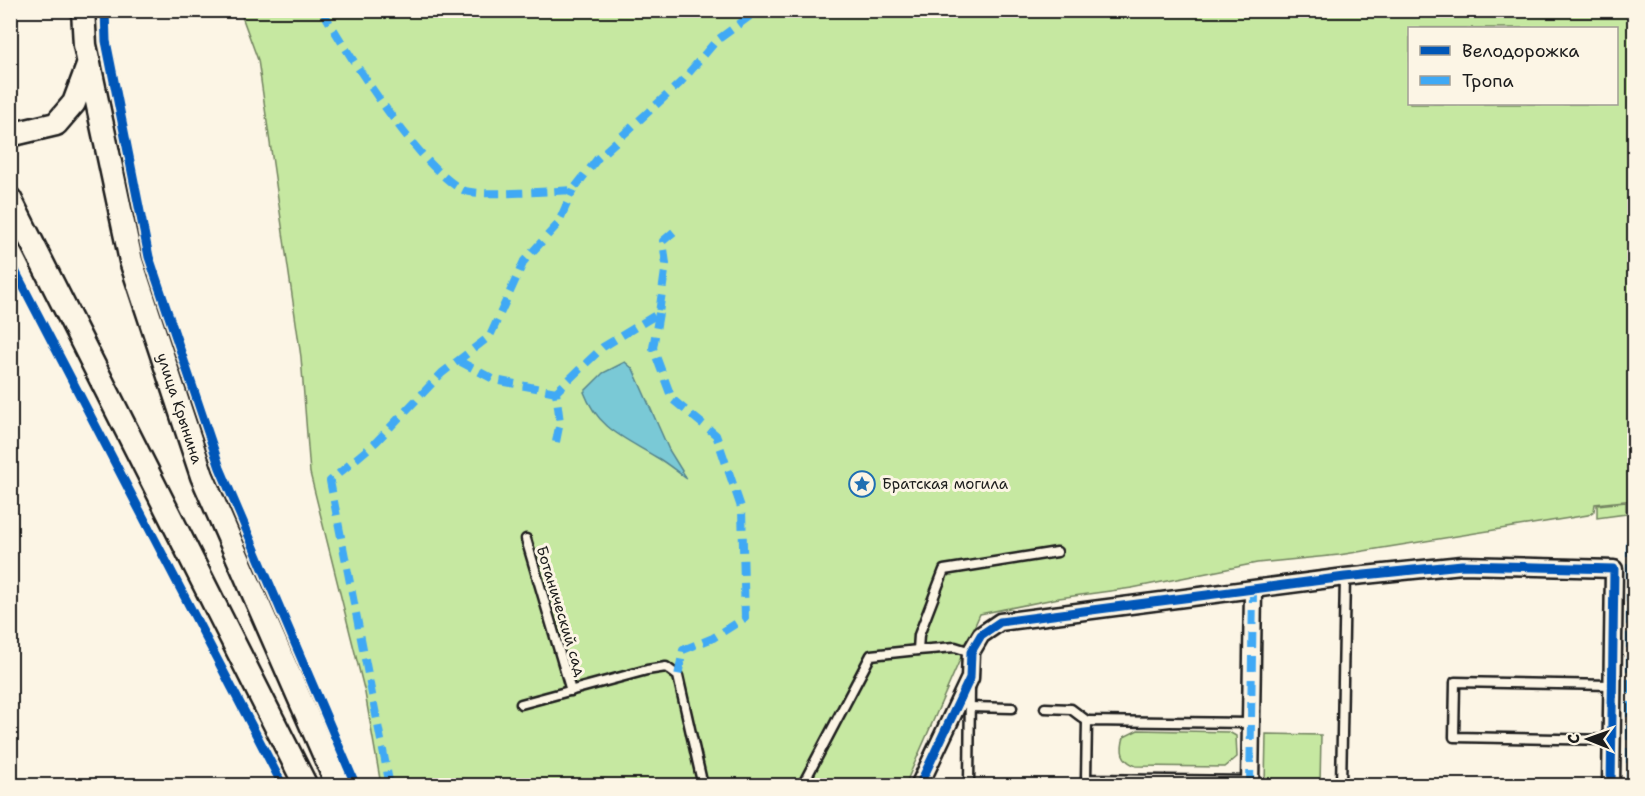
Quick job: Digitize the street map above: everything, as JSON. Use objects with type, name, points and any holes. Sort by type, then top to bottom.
[{"type":"main road","name":"улица Крынина","points":[[83,10],[89,63],[131,261],[202,477],[338,786]]},
{"type":"main road","points":[[10,129],[18,133],[56,124],[74,103],[89,63]]},
{"type":"main road","points":[[10,199],[306,786]]},
{"type":"street","points":[[919,786],[970,678],[971,652],[981,635],[1000,622],[1253,591],[1345,577],[1462,565],[1614,568],[1611,786]]},
{"type":"street","points":[[1250,783],[1253,591]]},
{"type":"lane","name":"Ботанический сад","points":[[526,539],[571,691]]},
{"type":"lane","points":[[918,650],[920,635],[944,570],[1057,552]]},
{"type":"lane","points":[[1341,786],[1345,577]]},
{"type":"lane","points":[[802,786],[872,655],[955,647],[971,652]]},
{"type":"lane","points":[[521,704],[666,667],[678,676],[703,786]]},
{"type":"lane","points":[[969,786],[970,678]]},
{"type":"lane","points":[[1612,685],[1455,682],[1454,737],[1612,740]]},
{"type":"lane","points":[[969,707],[1012,708]]},
{"type":"lane","points":[[1045,708],[1071,709],[1087,721],[1251,723]]},
{"type":"lane","points":[[1087,721],[1086,779],[1250,783]]},
{"type":"green space","points":[[240,11],[1634,11],[1634,500],[1595,504],[1594,511],[1588,515],[1339,555],[1257,563],[1132,588],[1059,598],[980,614],[905,785],[381,785],[365,693],[310,473],[301,357],[258,60]]},
{"type":"green space","points":[[1626,502],[1626,514],[1597,518],[1597,505]]},
{"type":"green space","points":[[1138,730],[1229,732],[1236,736],[1237,757],[1225,767],[1136,766],[1127,761],[1122,747],[1124,737]]},
{"type":"green space","points":[[1266,734],[1321,735],[1320,785],[1265,785]]},
{"type":"water","points":[[625,362],[633,369],[669,450],[687,479],[660,459],[623,438],[605,424],[590,405],[584,392],[603,373]]},
{"type":"marked path","points":[[322,10],[386,109],[426,159],[463,190],[483,193],[573,190],[598,158],[681,82],[716,41],[758,10]]},
{"type":"marked path","points":[[390,786],[330,481],[376,442],[442,373],[490,336],[524,261],[558,224],[573,190]]},
{"type":"marked path","points":[[556,442],[560,422],[556,392],[603,347],[659,313],[666,264],[663,241],[677,229]]},
{"type":"marked path","points":[[659,313],[653,348],[672,399],[716,435],[742,510],[745,618],[713,638],[683,650],[678,676]]},
{"type":"marked path","points":[[459,361],[495,380],[556,392]]},
{"type":"marked path","points":[[1630,535],[1630,786]]},
{"type":"marked path","points":[[1250,786],[1253,591]]},
{"type":"cycle path","points":[[105,10],[106,41],[149,257],[220,468],[356,786]]},
{"type":"cycle path","points":[[10,261],[283,786]]},
{"type":"cycle path","points":[[919,786],[970,678],[971,652],[981,635],[1000,622],[1345,577],[1462,565],[1614,569],[1611,786]]},
{"type":"place","name":"Братская могила","points":[[862,484]]}]
